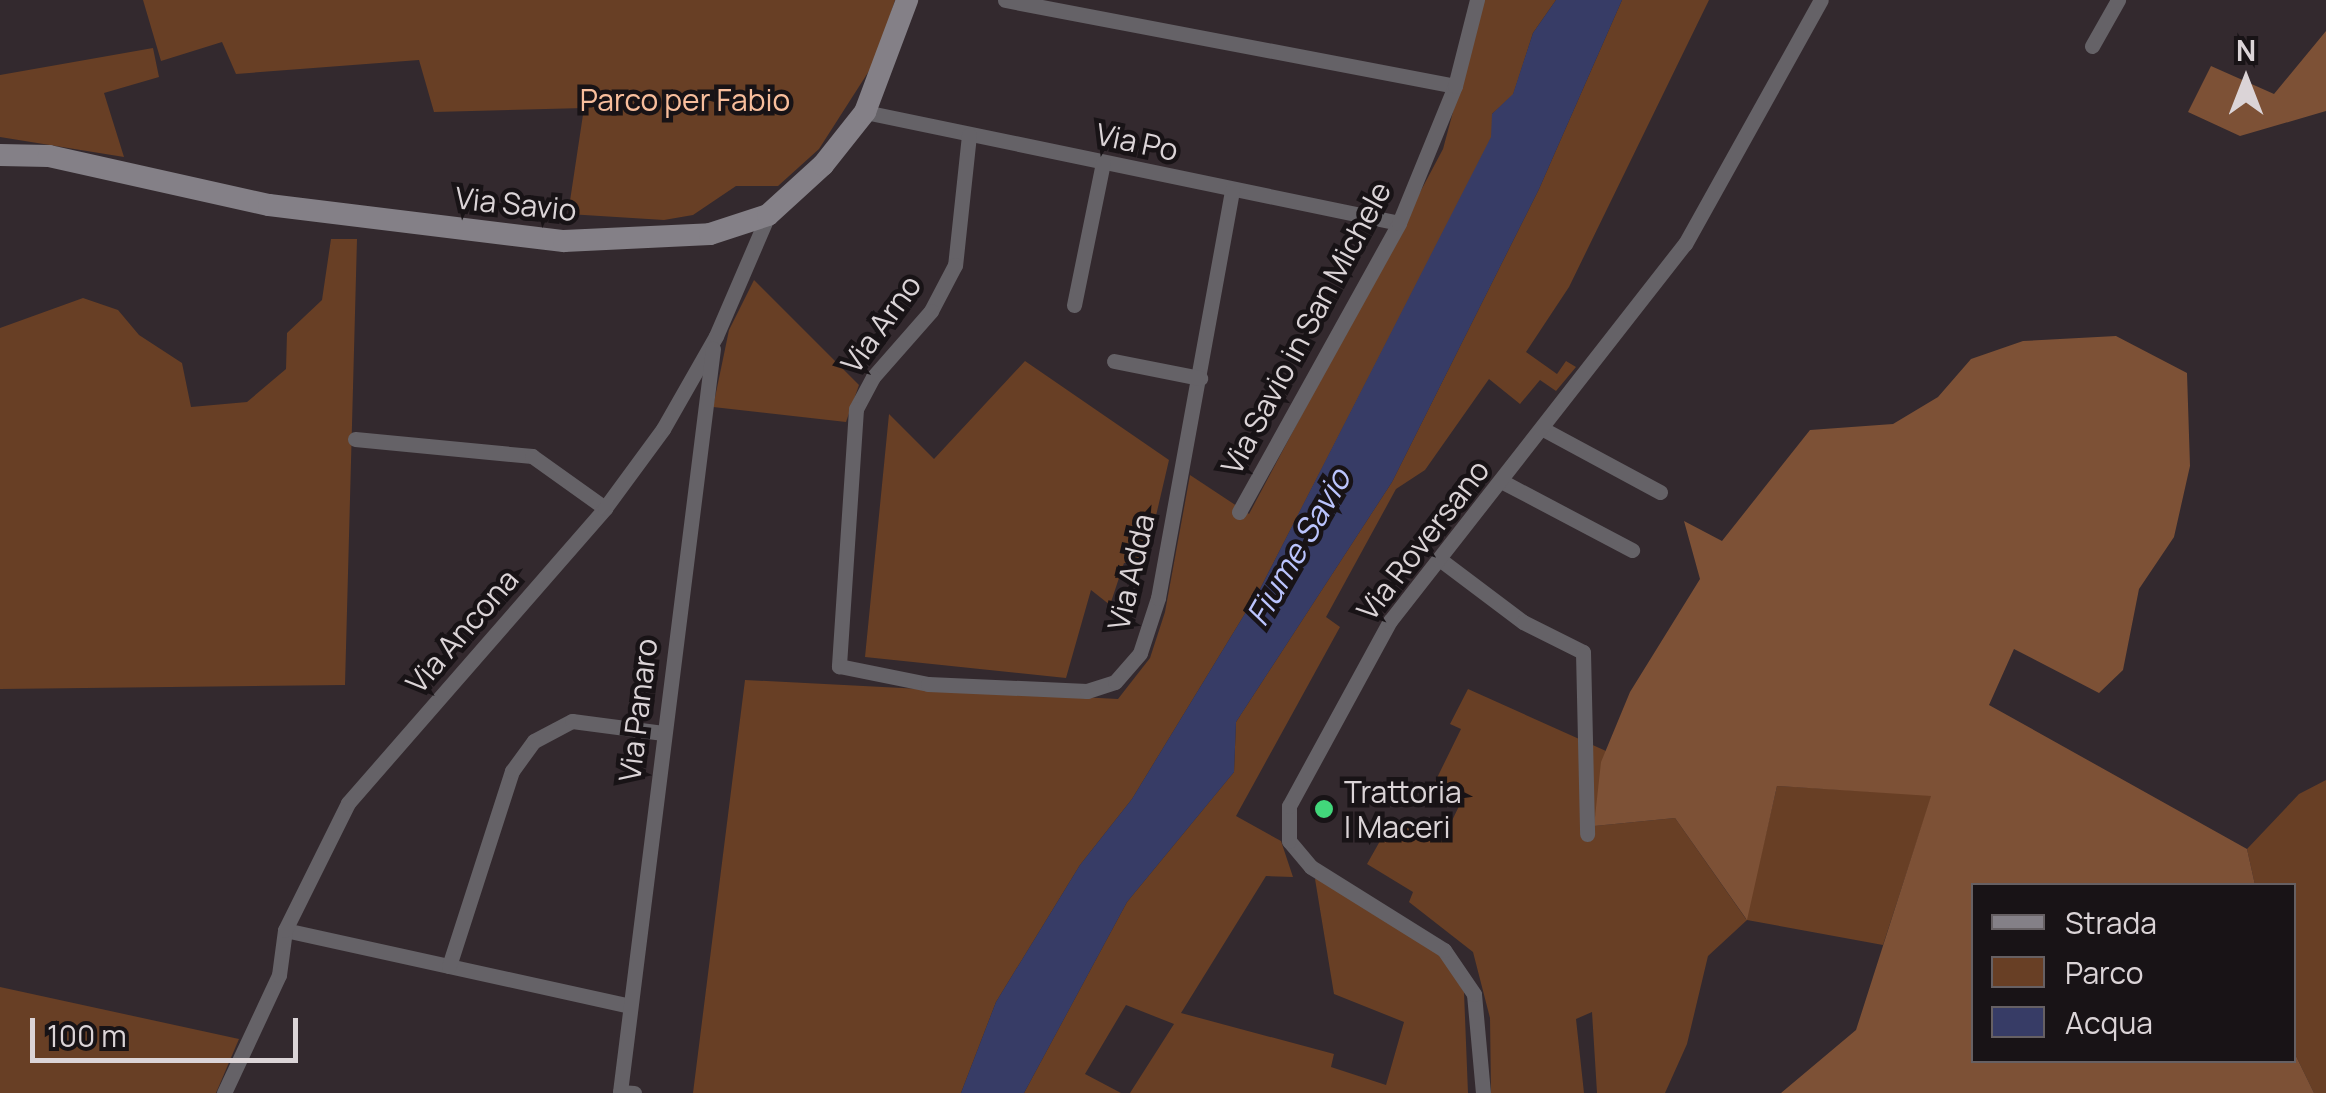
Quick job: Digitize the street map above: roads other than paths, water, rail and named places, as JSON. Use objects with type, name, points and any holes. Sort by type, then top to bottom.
[{"type":"street","name":"Via Savio","points":[[0,155],[49,156],[269,204],[564,242],[710,234],[768,215],[823,165],[864,112],[906,0]]},
{"type":"street","points":[[1005,0],[1454,86]]},
{"type":"street","name":"Via Savio in San Michele","points":[[1239,512],[1399,223],[1454,86],[1477,0]]},
{"type":"street","name":"Via Roversano","points":[[1482,1093],[1474,994],[1444,950],[1311,867],[1289,842],[1289,806],[1390,621],[1442,560],[1685,244],[1821,0]]},
{"type":"street","points":[[2092,46],[2118,0]]},
{"type":"street","name":"Via Po","points":[[864,112],[1399,223]]},
{"type":"street","name":"Via Arno","points":[[839,666],[856,409],[873,377],[930,311],[954,264],[969,135]]},
{"type":"street","points":[[1074,305],[1103,163]]},
{"type":"street","name":"Via Adda","points":[[839,666],[928,684],[1087,691],[1115,682],[1140,653],[1158,598],[1232,190]]},
{"type":"street","name":"Via Ancona","points":[[224,1093],[279,975],[286,930],[348,804],[604,508],[663,429],[716,336],[768,215]]},
{"type":"street","name":"Via Panaro","points":[[620,1092],[716,336]]},
{"type":"street","points":[[1114,362],[1200,378]]},
{"type":"street","points":[[1543,429],[1660,492]]},
{"type":"street","points":[[355,439],[532,456],[604,508]]},
{"type":"street","points":[[1503,482],[1632,550]]},
{"type":"street","points":[[1442,560],[1524,622],[1583,652],[1587,834]]},
{"type":"street","points":[[449,966],[512,771],[534,741],[572,721],[663,733]]},
{"type":"street","points":[[286,930],[630,1006]]},
{"type":"street","points":[[620,1092],[634,1093]]},
{"type":"water","name":"Fiume Savio","points":[[1556,0],[1622,0],[1539,189],[1392,482],[1236,722],[1234,772],[1127,902],[1024,1093],[961,1093],[996,1002],[1080,865],[1132,799],[1260,589],[1491,137],[1492,114],[1513,94],[1533,33]]},
{"type":"place","name":"Trattoria I Maceri","points":[[1324,809]]},
{"type":"park label","name":"Parco per Fabio","points":[[685,100]]}]
